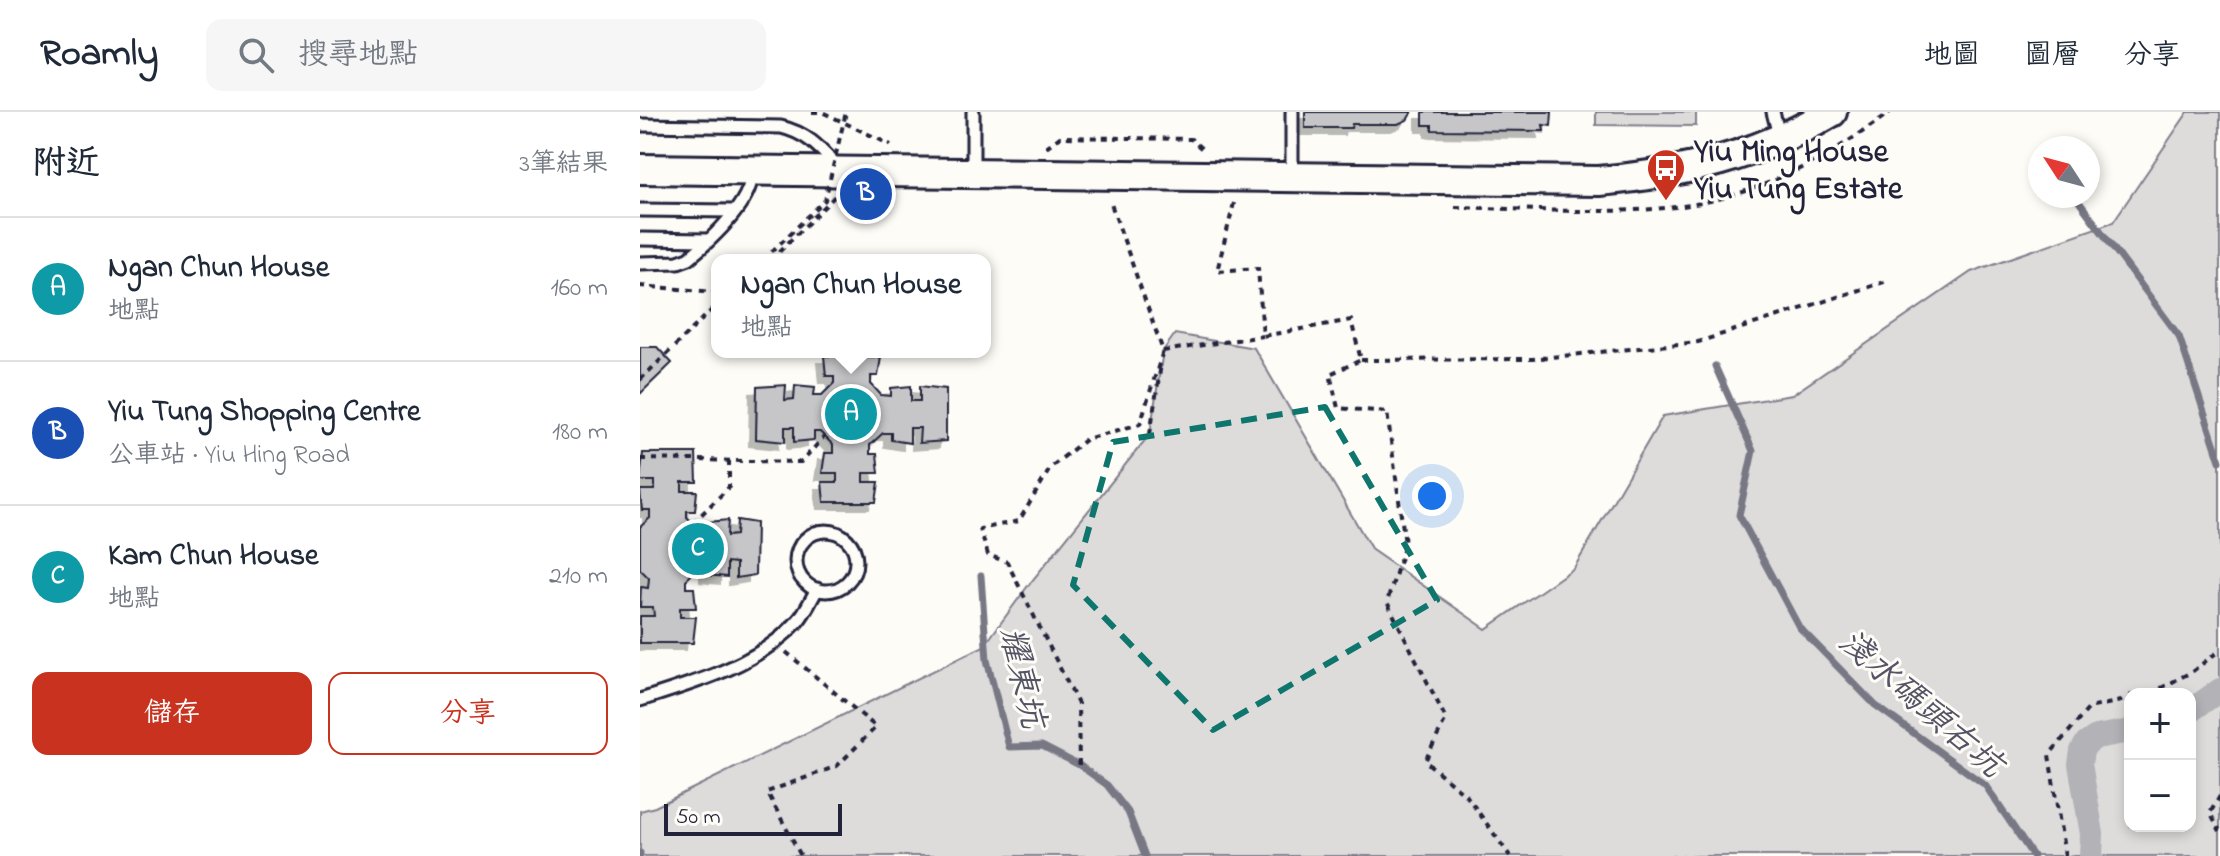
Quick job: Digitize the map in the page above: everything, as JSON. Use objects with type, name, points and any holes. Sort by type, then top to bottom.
[{"type":"street","points":[[640,169],[1599,181],[1671,173],[1715,164],[1780,140],[1832,112]]},
{"type":"lane","points":[[973,112],[973,174]]},
{"type":"lane","points":[[1292,112],[1292,178]]},
{"type":"lane","points":[[1773,112],[1780,140]]},
{"type":"lane","points":[[640,125],[781,127],[798,131],[811,139],[844,172]]},
{"type":"lane","points":[[640,263],[678,262],[689,258],[735,211],[748,192],[752,171]]},
{"type":"lane","points":[[640,210],[735,211]]},
{"type":"lane","points":[[640,239],[708,240]]},
{"type":"lane","points":[[836,532],[852,545],[856,565],[853,575],[837,589],[817,589],[801,576],[797,556],[807,538],[816,533],[836,532]]},
{"type":"lane","points":[[640,700],[688,685],[775,643],[800,619],[817,589]]},
{"type":"path","points":[[769,254],[825,200],[846,112]]},
{"type":"path","points":[[1110,200],[1163,351],[1150,434]]},
{"type":"path","points":[[1234,203],[1217,271],[1258,268],[1263,336]]},
{"type":"path","points":[[1510,856],[1466,795],[1425,761],[1446,719],[1387,602],[1405,544],[1387,412],[1338,408],[1330,374],[1361,360],[1532,359],[1698,342],[1887,281]]},
{"type":"path","points":[[640,286],[711,292]]},
{"type":"path","points":[[640,380],[711,311]]},
{"type":"path","points":[[1163,351],[1351,320],[1361,360]]},
{"type":"path","points":[[1079,765],[1078,704],[1007,562],[988,555],[980,529],[1019,521],[1051,467],[1086,439],[1140,424],[1163,351]]},
{"type":"path","points":[[640,459],[801,462],[824,437]]},
{"type":"path","points":[[693,523],[729,487],[729,461]]},
{"type":"path","points":[[775,643],[876,727],[837,766],[767,792],[801,856]]},
{"type":"path","points":[[2161,688],[2193,671],[2220,650]]},
{"type":"path","points":[[2065,856],[2049,755],[2089,708],[2124,700]]},
{"type":"path","points":[[2220,796],[2210,813],[2220,831]]},
{"type":"highlighted area","points":[[1325,407],[1437,600],[1213,730],[1073,585],[1113,442]]},
{"type":"shaded area","points":[[1596,112],[1696,112],[1696,126],[1596,125]]},
{"type":"shaded area","points":[[2188,112],[2220,112],[2220,856],[640,856],[640,811],[655,807],[984,646],[1027,587],[1150,434],[1163,351],[1175,334],[1254,348],[1372,550],[1486,629],[1574,568],[1663,416],[1792,395],[1971,272],[2113,222]]},
{"type":"building","points":[[1305,112],[1412,112],[1407,120],[1398,124],[1305,128]]},
{"type":"building","points":[[1423,112],[1552,112],[1551,126],[1543,125],[1544,131],[1432,130],[1432,125],[1423,125]]},
{"type":"building","points":[[640,347],[657,347],[672,363],[640,394]]},
{"type":"building","points":[[824,358],[881,358],[878,376],[871,376],[871,384],[881,395],[891,396],[891,388],[911,386],[911,401],[920,401],[920,386],[946,389],[946,441],[919,443],[920,428],[910,428],[910,443],[891,440],[891,433],[883,433],[870,445],[870,454],[877,454],[879,473],[864,473],[864,482],[879,482],[876,502],[824,502],[822,482],[837,482],[837,473],[822,473],[825,453],[833,453],[833,445],[820,432],[814,432],[814,440],[794,442],[794,427],[785,427],[785,442],[756,439],[757,387],[786,385],[785,400],[794,399],[795,385],[815,387],[814,395],[822,395],[834,383],[834,376],[826,376]]},
{"type":"building","points":[[643,453],[696,453],[697,482],[682,482],[682,491],[697,491],[695,511],[687,511],[687,517],[700,530],[708,530],[708,522],[728,520],[727,536],[736,535],[737,520],[756,523],[755,575],[736,578],[736,563],[727,562],[727,577],[707,575],[707,567],[699,567],[686,580],[686,588],[694,588],[696,608],[680,608],[680,617],[696,617],[693,643],[640,643],[640,616],[654,616],[653,607],[640,607],[641,587],[648,588],[649,578],[640,569],[640,527],[650,518],[650,510],[642,510],[640,490],[655,490],[655,481],[640,481]]},
{"type":"waterway","points":[[2084,208],[2179,336],[2220,461]]},
{"type":"waterway","name":"淺水碼頭右坑","points":[[1715,366],[1753,451],[1739,515],[1799,627],[1875,705],[1985,785],[2033,856]]},
{"type":"waterway","name":"耀東坑","points":[[981,576],[987,660],[1009,747],[1042,746],[1079,765],[1107,785],[1128,812],[1145,856]]},
{"type":"waterway","points":[[2196,707],[2220,690]]},
{"type":"waterway","points":[[2091,856],[2092,834],[2080,764],[2082,751],[2096,737],[2124,732]]},
{"type":"place","name":"Yiu Tung Shopping Centre","points":[[866,194]]},
{"type":"place","name":"Yiu Ming House Yiu Tung Estate","points":[[1666,202]]},
{"type":"place","name":"Ngan Chun House","points":[[851,414]]},
{"type":"place","name":"Kam Chun House","points":[[698,549]]}]
